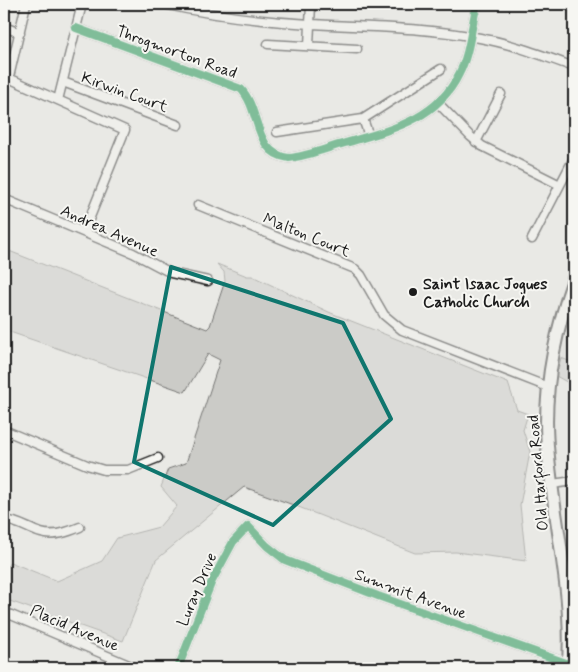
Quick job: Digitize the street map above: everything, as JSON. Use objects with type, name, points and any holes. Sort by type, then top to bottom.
[{"type":"street","points":[[26,4],[20,33],[6,76],[125,130],[84,232]]},
{"type":"street","points":[[58,100],[82,4]]},
{"type":"street","points":[[163,4],[241,18],[309,24],[411,29],[471,36],[537,53],[574,67]]},
{"type":"street","points":[[309,46],[311,4]]},
{"type":"street","name":"Throgmorton Road","points":[[76,28],[241,89],[249,101],[264,143],[273,153],[289,158],[389,131],[414,120],[438,103],[459,75],[466,58],[477,4]]},
{"type":"street","points":[[4,27],[20,33]]},
{"type":"street","points":[[268,44],[357,49]]},
{"type":"street","points":[[277,132],[363,119],[441,69]]},
{"type":"street","name":"Kirwin Court","points":[[63,82],[178,125]]},
{"type":"street","points":[[476,142],[501,94]]},
{"type":"street","points":[[438,103],[476,142],[537,175],[560,185]]},
{"type":"street","points":[[363,119],[369,136]]},
{"type":"street","points":[[532,239],[574,158]]},
{"type":"street","name":"Andrea Avenue","points":[[4,199],[133,253],[171,273],[208,281]]},
{"type":"street","name":"Malton Court","points":[[198,205],[355,269],[361,275],[384,315],[402,330],[548,387]]},
{"type":"street","name":"Old Harford Road","points":[[570,667],[567,602],[547,435],[548,387],[556,337],[574,278]]},
{"type":"street","points":[[4,430],[87,465],[104,470],[128,470],[158,458]]},
{"type":"street","points":[[552,484],[574,481]]},
{"type":"street","points":[[4,520],[48,534],[70,531],[80,527]]},
{"type":"street","name":"Summit Avenue","points":[[248,526],[267,546],[285,560],[570,667]]},
{"type":"street","name":"Luray Drive","points":[[178,668],[212,581],[233,542],[248,526]]},
{"type":"street","name":"Placid Avenue","points":[[4,612],[136,668]]},
{"type":"highlighted area","points":[[171,267],[343,323],[391,419],[273,525],[134,462]]},
{"type":"shaded area","points":[[4,249],[207,329],[210,326],[225,281],[224,272],[217,264],[247,276],[252,276],[331,313],[508,383],[517,410],[528,414],[523,430],[530,452],[520,505],[526,561],[456,552],[415,553],[244,487],[156,560],[123,641],[4,599],[4,573],[10,562],[57,581],[102,561],[117,538],[159,527],[177,506],[161,487],[168,469],[186,463],[220,360],[208,354],[185,392],[4,330]]},
{"type":"shaded area","points":[[574,307],[574,363],[561,358]]},
{"type":"shaded area","points":[[561,358],[574,363],[574,386],[556,376]]},
{"type":"cycle path","points":[[76,28],[241,89],[252,108],[263,140],[277,155],[289,158],[310,154],[395,128],[425,113],[450,90],[463,66],[477,4]]},
{"type":"cycle path","points":[[178,668],[212,581],[233,542],[248,526],[267,546],[285,560],[378,596],[569,664],[574,668]]},
{"type":"place","name":"Saint Isaac Jogues Catholic Church","points":[[413,292]]}]
